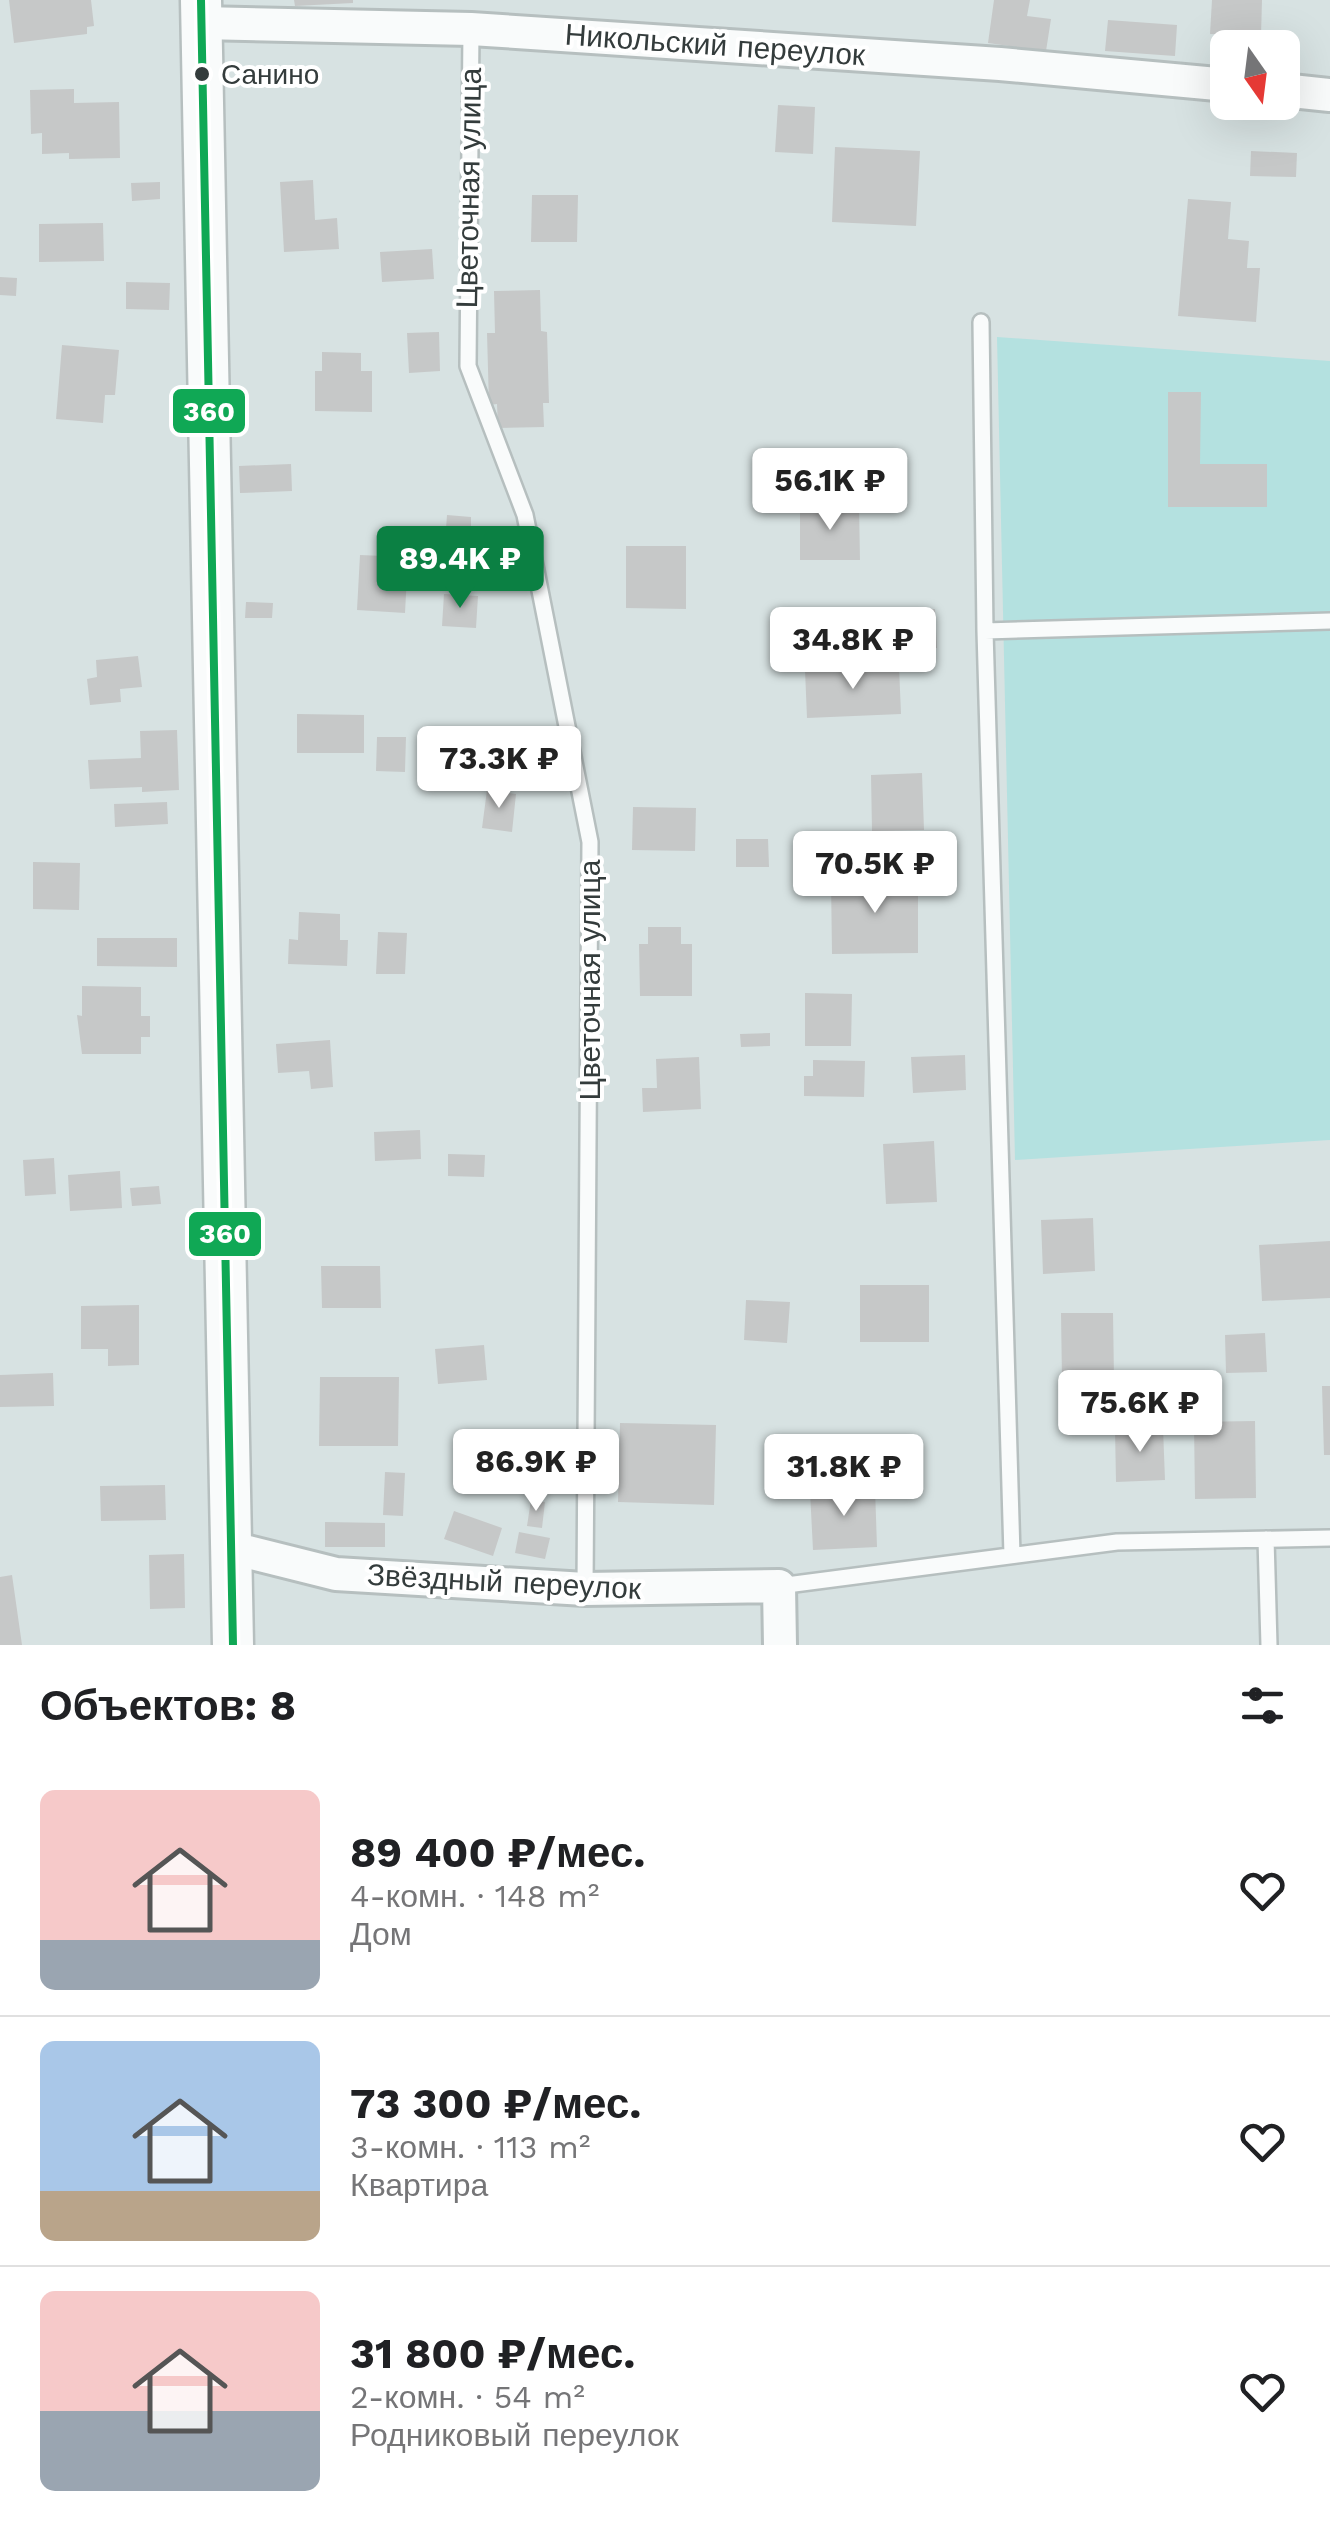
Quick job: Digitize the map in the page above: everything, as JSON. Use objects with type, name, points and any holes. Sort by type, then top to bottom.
[{"type":"street","name":"Никольский переулок","points":[[201,12],[1000,64],[1210,83]]},
{"type":"street","points":[[201,12],[233,1645]]},
{"type":"street","points":[[1300,92],[1330,95]]},
{"type":"street","name":"Звёздный переулок","points":[[232,1548],[336,1574],[585,1589],[778,1586]]},
{"type":"street","points":[[778,1586],[780,1645]]},
{"type":"lane","name":"Цветочная улица","points":[[471,29],[468,366],[525,515],[590,842],[585,1589]]},
{"type":"lane","points":[[981,322],[985,631],[1012,1555]]},
{"type":"lane","points":[[985,631],[1330,621]]},
{"type":"lane","points":[[778,1586],[1117,1542],[1330,1538]]},
{"type":"lane","points":[[1266,1540],[1269,1645]]},
{"type":"shaded area","points":[[997,337],[1330,361],[1330,1140],[1015,1160]]},
{"type":"building","points":[[9,0],[91,0],[94,26],[87,27],[87,34],[14,43]]},
{"type":"building","points":[[294,0],[353,0],[353,3],[295,6]]},
{"type":"building","points":[[994,0],[1030,0],[1027,16],[1051,19],[1046,51],[988,43]]},
{"type":"building","points":[[1212,0],[1262,0],[1261,30],[1210,30]]},
{"type":"building","points":[[1108,20],[1177,25],[1175,56],[1105,51]]},
{"type":"building","points":[[74,89],[74,103],[119,102],[120,158],[69,159],[69,153],[42,154],[42,133],[31,134],[30,90]]},
{"type":"building","points":[[778,105],[815,107],[813,154],[775,152]]},
{"type":"building","points":[[835,147],[920,151],[916,226],[832,222]]},
{"type":"building","points":[[1251,151],[1297,153],[1296,177],[1250,176]]},
{"type":"building","points":[[313,180],[315,220],[337,218],[339,249],[284,252],[280,182]]},
{"type":"building","points":[[160,182],[160,199],[132,201],[131,183]]},
{"type":"building","points":[[532,195],[578,195],[577,242],[531,242]]},
{"type":"building","points":[[1188,199],[1231,202],[1228,239],[1249,241],[1247,268],[1260,268],[1256,322],[1178,316]]},
{"type":"building","points":[[103,223],[104,261],[39,262],[39,224]]},
{"type":"building","points":[[432,249],[434,279],[382,282],[380,252]]},
{"type":"building","points":[[0,277],[17,278],[16,296],[0,295]]},
{"type":"building","points":[[126,282],[170,283],[169,310],[126,309]]},
{"type":"building","points":[[540,290],[541,331],[547,332],[549,403],[543,403],[544,427],[498,428],[497,404],[489,405],[487,333],[495,333],[494,291]]},
{"type":"building","points":[[439,332],[440,371],[409,373],[407,333]]},
{"type":"building","points":[[62,345],[119,350],[115,395],[105,395],[103,423],[56,419]]},
{"type":"building","points":[[322,352],[361,353],[361,371],[372,371],[372,412],[315,411],[315,371],[322,371]]},
{"type":"building","points":[[1168,392],[1201,392],[1200,464],[1267,464],[1267,507],[1168,507]]},
{"type":"building","points":[[291,464],[292,491],[240,493],[239,466]]},
{"type":"building","points":[[859,505],[860,560],[800,560],[800,506]]},
{"type":"building","points":[[447,515],[471,517],[471,530],[476,530],[474,558],[444,556]]},
{"type":"building","points":[[626,546],[686,546],[686,609],[626,608]]},
{"type":"building","points":[[360,555],[408,557],[405,613],[357,610]]},
{"type":"building","points":[[444,594],[478,596],[476,628],[442,626]]},
{"type":"building","points":[[246,602],[273,603],[272,618],[245,618]]},
{"type":"building","points":[[935,609],[937,648],[888,651],[886,612]]},
{"type":"building","points":[[138,656],[142,687],[120,689],[121,702],[90,705],[87,679],[97,677],[96,660]]},
{"type":"building","points":[[899,666],[901,714],[807,718],[805,670]]},
{"type":"building","points":[[297,714],[364,715],[364,753],[297,753]]},
{"type":"building","points":[[177,730],[179,790],[90,789],[88,760],[141,758],[140,731]]},
{"type":"building","points":[[377,737],[406,737],[405,772],[376,771]]},
{"type":"building","points":[[922,773],[924,830],[872,831],[871,775]]},
{"type":"building","points":[[487,790],[516,794],[512,832],[482,828]]},
{"type":"building","points":[[167,802],[168,824],[115,827],[114,804]]},
{"type":"building","points":[[633,807],[696,808],[695,851],[632,850]]},
{"type":"building","points":[[736,839],[768,839],[769,867],[736,867]]},
{"type":"building","points":[[33,862],[80,863],[79,910],[33,909]]},
{"type":"building","points":[[918,879],[918,953],[832,954],[831,880]]},
{"type":"building","points":[[299,912],[340,914],[340,940],[348,940],[347,966],[288,964],[289,939],[298,940]]},
{"type":"building","points":[[648,927],[681,927],[681,944],[692,944],[692,996],[640,996],[639,944],[648,944]]},
{"type":"building","points":[[378,932],[407,933],[405,974],[376,974]]},
{"type":"building","points":[[97,938],[177,938],[177,967],[97,966]]},
{"type":"building","points":[[82,986],[141,987],[141,1016],[150,1016],[150,1037],[141,1037],[141,1054],[82,1054],[77,1015],[82,1016]]},
{"type":"building","points":[[805,993],[852,994],[851,1046],[805,1046]]},
{"type":"building","points":[[770,1033],[770,1046],[741,1047],[740,1034]]},
{"type":"building","points":[[330,1040],[333,1087],[311,1089],[309,1071],[278,1073],[276,1044]]},
{"type":"building","points":[[965,1055],[966,1090],[913,1093],[911,1057]]},
{"type":"building","points":[[699,1057],[701,1109],[643,1112],[642,1088],[657,1088],[656,1059]]},
{"type":"building","points":[[813,1060],[865,1061],[864,1097],[804,1096],[804,1076],[813,1076]]},
{"type":"building","points":[[420,1130],[421,1159],[375,1161],[374,1132]]},
{"type":"building","points":[[934,1141],[937,1202],[886,1204],[883,1144]]},
{"type":"building","points":[[448,1154],[485,1155],[484,1177],[448,1176]]},
{"type":"building","points":[[54,1158],[56,1194],[25,1196],[23,1160]]},
{"type":"building","points":[[120,1171],[122,1208],[70,1211],[68,1175]]},
{"type":"building","points":[[159,1186],[161,1204],[132,1206],[130,1188]]},
{"type":"building","points":[[1093,1218],[1095,1271],[1043,1274],[1041,1220]]},
{"type":"building","points":[[1330,1241],[1330,1298],[1262,1301],[1259,1245]]},
{"type":"building","points":[[321,1266],[380,1266],[381,1308],[322,1308]]},
{"type":"building","points":[[860,1285],[929,1285],[929,1342],[860,1342]]},
{"type":"building","points":[[746,1300],[790,1302],[787,1343],[744,1340]]},
{"type":"building","points":[[139,1305],[139,1365],[108,1366],[108,1349],[81,1349],[81,1306]]},
{"type":"building","points":[[1061,1313],[1113,1313],[1114,1379],[1062,1380]]},
{"type":"building","points":[[1265,1333],[1267,1372],[1226,1373],[1225,1335]]},
{"type":"building","points":[[484,1345],[487,1380],[438,1384],[435,1349]]},
{"type":"building","points":[[53,1373],[54,1406],[0,1407],[0,1375]]},
{"type":"building","points":[[320,1377],[399,1377],[398,1446],[319,1446]]},
{"type":"building","points":[[1322,1386],[1330,1386],[1330,1455],[1324,1455]]},
{"type":"building","points":[[1255,1421],[1256,1498],[1195,1499],[1194,1422]]},
{"type":"building","points":[[620,1423],[716,1425],[714,1505],[618,1502]]},
{"type":"building","points":[[1163,1428],[1165,1480],[1116,1482],[1115,1429]]},
{"type":"building","points":[[385,1472],[405,1473],[403,1516],[383,1515]]},
{"type":"building","points":[[165,1485],[166,1520],[101,1521],[100,1486]]},
{"type":"building","points":[[875,1488],[877,1547],[813,1550],[810,1491]]},
{"type":"building","points":[[531,1500],[545,1502],[542,1528],[527,1526]]},
{"type":"building","points":[[454,1511],[502,1528],[493,1556],[444,1539]]},
{"type":"building","points":[[325,1522],[385,1523],[385,1547],[325,1547]]},
{"type":"building","points":[[519,1532],[550,1538],[545,1559],[515,1553]]},
{"type":"building","points":[[184,1554],[185,1608],[150,1609],[149,1555]]},
{"type":"building","points":[[12,1575],[22,1645],[0,1645],[0,1577]]},
{"type":"transit line","name":"360","points":[[201,0],[233,1645]]},
{"type":"place","name":"Санино","points":[[202,74]]}]
